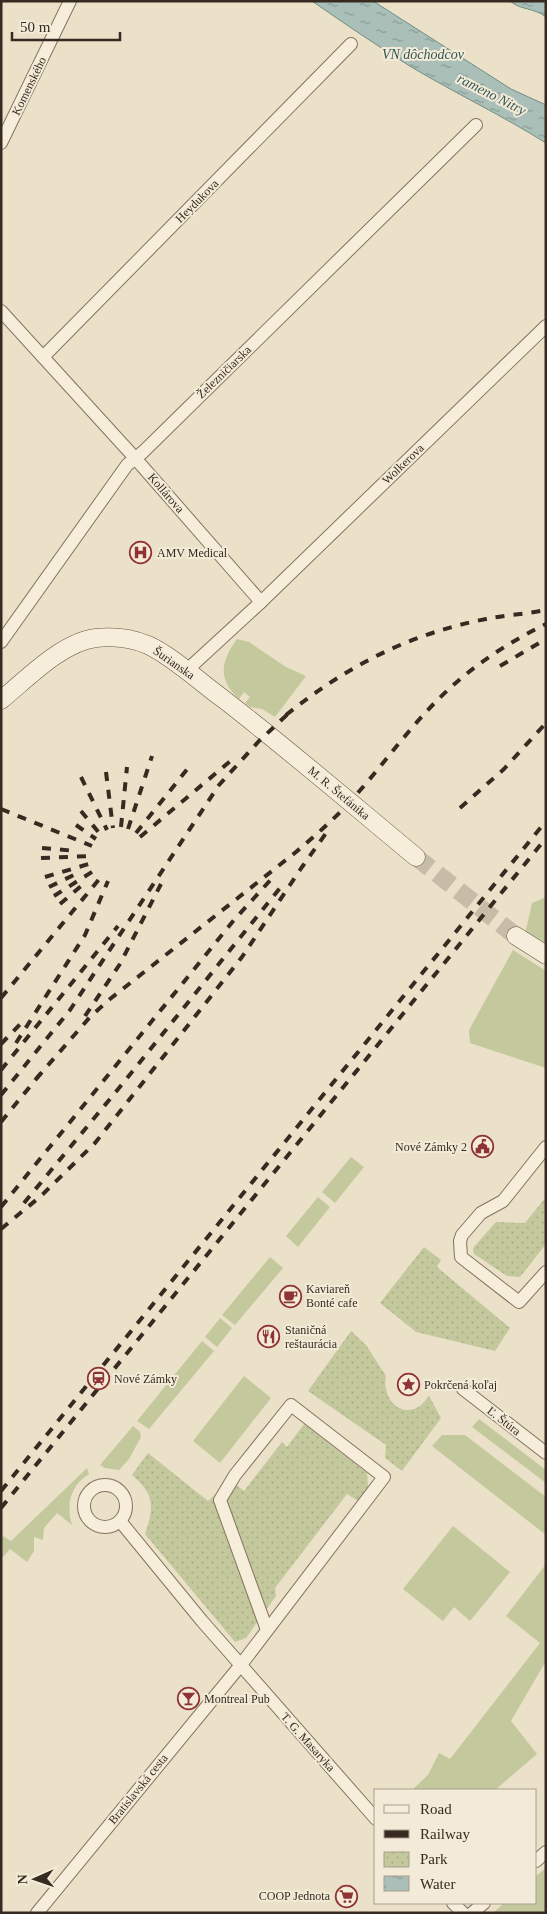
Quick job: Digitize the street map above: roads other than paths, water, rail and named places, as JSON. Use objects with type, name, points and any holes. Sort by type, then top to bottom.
[{"type":"street","name":"Komenského","points":[[1,143],[70,1]]},
{"type":"street","name":"Heydukova","points":[[43,357],[351,44]]},
{"type":"street","name":"Železničiarska","points":[[1,642],[127,465],[476,125]]},
{"type":"street","name":"Kollárova","points":[[1,311],[135,458],[260,602]]},
{"type":"street","name":"Wolkerova","points":[[260,602],[546,326]]},
{"type":"street","points":[[186,671],[260,602]]},
{"type":"street","name":"Šurianska","points":[[1,700],[59,653],[76,644],[95,638],[115,637],[137,641],[155,649],[262,729]]},
{"type":"street","name":"M. R. Štefánika","points":[[262,729],[416,857]]},
{"type":"street","points":[[516,936],[546,955]]},
{"type":"street","points":[[545,1274],[519,1302],[461,1257],[460,1241],[462,1235],[481,1213],[503,1201],[546,1147]]},
{"type":"street","name":"Ľ. Štúra","points":[[463,1388],[546,1453]]},
{"type":"street","name":"Bratislavská cesta","points":[[37,1913],[240,1666],[384,1477],[291,1405],[235,1475],[220,1500],[267,1630]]},
{"type":"street","name":"T. G. Masaryka","points":[[120,1521],[240,1666],[374,1817]]},
{"type":"street","points":[[454,1904],[463,1913]]},
{"type":"street","points":[[472,1913],[483,1904]]},
{"type":"water","name":"VN dôchodcov","points":[[312,1],[373,1],[511,89],[546,105],[546,143],[413,68]]},
{"type":"water","points":[[510,1],[546,1],[546,17],[518,6]]},
{"type":"tunnel","points":[[416,857],[516,936]]},
{"type":"railway","points":[[286,715],[332,681],[380,654],[405,643],[458,625],[546,610]]},
{"type":"railway","points":[[36,1079],[90,1017],[110,999],[296,852],[327,825],[356,795],[424,714],[449,689],[495,653],[546,624]]},
{"type":"railway","points":[[500,666],[546,639]]},
{"type":"railway","points":[[1,1095],[70,1010],[219,785],[259,741],[291,711]]},
{"type":"railway","points":[[460,808],[504,769],[546,723]]},
{"type":"railway","points":[[128,829],[152,756]]},
{"type":"railway","points":[[140,837],[234,758]]},
{"type":"railway","points":[[121,827],[127,767]]},
{"type":"railway","points":[[136,833],[189,767]]},
{"type":"railway","points":[[106,772],[113,828]]},
{"type":"railway","points":[[81,777],[107,830]]},
{"type":"railway","points":[[1,809],[92,846]]},
{"type":"railway","points":[[81,811],[100,834]]},
{"type":"railway","points":[[1,1491],[546,821]]},
{"type":"railway","points":[[76,825],[96,839]]},
{"type":"railway","points":[[1,1229],[41,1196],[95,1143],[242,957],[329,829]]},
{"type":"railway","points":[[1,1508],[546,838]]},
{"type":"railway","points":[[42,848],[76,851]]},
{"type":"railway","points":[[41,858],[91,856]]},
{"type":"railway","points":[[45,877],[92,863]]},
{"type":"railway","points":[[54,896],[95,870]]},
{"type":"railway","points":[[49,887],[80,872]]},
{"type":"railway","points":[[1,1207],[234,920],[275,875]]},
{"type":"railway","points":[[1,998],[101,877]]},
{"type":"railway","points":[[60,904],[87,881]]},
{"type":"railway","points":[[16,1043],[85,935],[108,881]]},
{"type":"railway","points":[[24,1203],[284,883]]},
{"type":"railway","points":[[85,1016],[120,964],[161,884]]},
{"type":"railway","points":[[1,1070],[118,926]]},
{"type":"railway","points":[[1,1044],[25,1019]]},
{"type":"railway","points":[[1,1122],[41,1073]]},
{"type":"place","name":"AMV Medical","points":[[141,553]]},
{"type":"place","name":"Nové Zámky 2","points":[[483,1147]]},
{"type":"place","name":"Kaviareň Bonté cafe","points":[[290,1296]]},
{"type":"place","name":"Staničná reštaurácia","points":[[269,1337]]},
{"type":"place","name":"Nové Zámky","points":[[98,1379]]},
{"type":"place","name":"Pokrčená koľaj","points":[[408,1385]]},
{"type":"place","name":"Montreal Pub","points":[[188,1699]]},
{"type":"place","name":"COOP Jednota","points":[[346,1896]]},
{"type":"water label","name":"rameno Nitry","points":[[492,94]]}]
